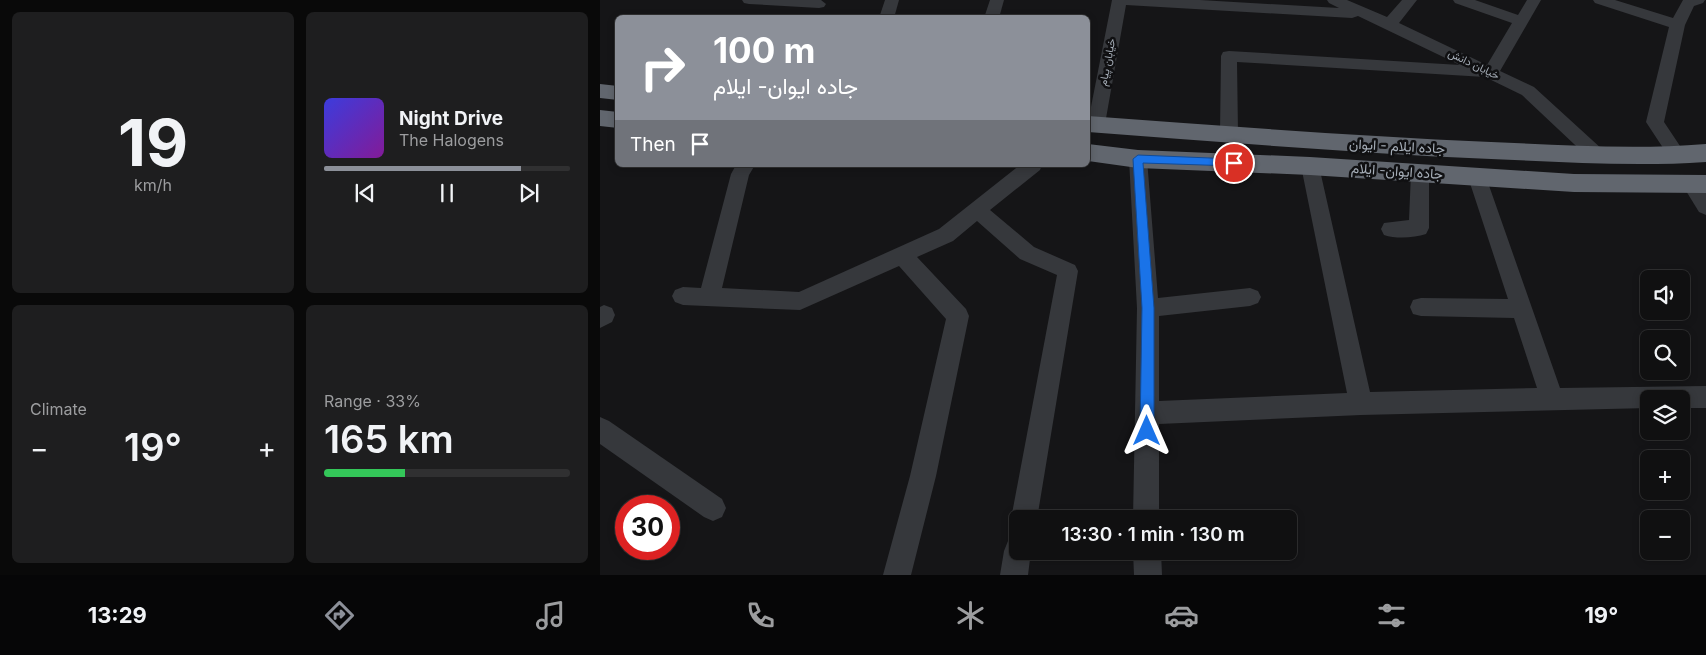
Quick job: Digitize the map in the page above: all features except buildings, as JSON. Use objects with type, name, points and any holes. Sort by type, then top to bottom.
[{"type":"highway","points":[[600,92],[615,93]]},
{"type":"highway","points":[[600,118],[615,120]]},
{"type":"highway","name":"جاده ایلام - ایوان","points":[[1092,124],[1389,146],[1596,155],[1706,153]]},
{"type":"highway","name":"جاده ایوان- ایلام","points":[[1090,153],[1138,159],[1310,166],[1574,183],[1699,185]]},
{"type":"street","points":[[749,0],[818,7]]},
{"type":"street","points":[[887,15],[892,0]]},
{"type":"street","points":[[992,15],[997,0]]},
{"type":"street","points":[[1119,0],[1368,14]]},
{"type":"street","name":"خیابان پیام","points":[[1092,124],[1119,0]]},
{"type":"street","name":"خیابان دانش","points":[[1334,0],[1368,14],[1528,91],[1596,155]]},
{"type":"street","points":[[1389,24],[1410,0]]},
{"type":"street","points":[[1460,0],[1521,21]]},
{"type":"street","points":[[1229,133],[1229,56],[1491,72],[1534,0]]},
{"type":"street","points":[[1600,0],[1677,25]]},
{"type":"street","points":[[1677,155],[1655,122],[1677,25],[1688,3],[1698,0]]},
{"type":"street","points":[[1138,159],[1148,308],[1146,510]]},
{"type":"street","points":[[1310,166],[1362,404]]},
{"type":"street","points":[[709,297],[740,174],[745,167]]},
{"type":"street","points":[[683,296],[800,301],[946,235],[1030,167]]},
{"type":"street","points":[[1391,229],[1419,228],[1420,173]]},
{"type":"street","points":[[1477,177],[1552,399]]},
{"type":"street","points":[[1699,185],[1706,207]]},
{"type":"street","points":[[977,210],[1027,253],[1068,271],[1026,510]]},
{"type":"street","points":[[897,575],[922,476],[958,316],[902,255]]},
{"type":"street","points":[[1148,308],[1250,297]]},
{"type":"street","points":[[1421,306],[1522,309]]},
{"type":"street","points":[[1147,413],[1362,404],[1706,397]]},
{"type":"street","points":[[600,429],[713,508]]},
{"type":"street","points":[[1014,575],[1016,560]]},
{"type":"street","points":[[1147,560],[1148,575]]},
{"type":"route","points":[[1147,431],[1148,308],[1138,159],[1234,163]]}]
